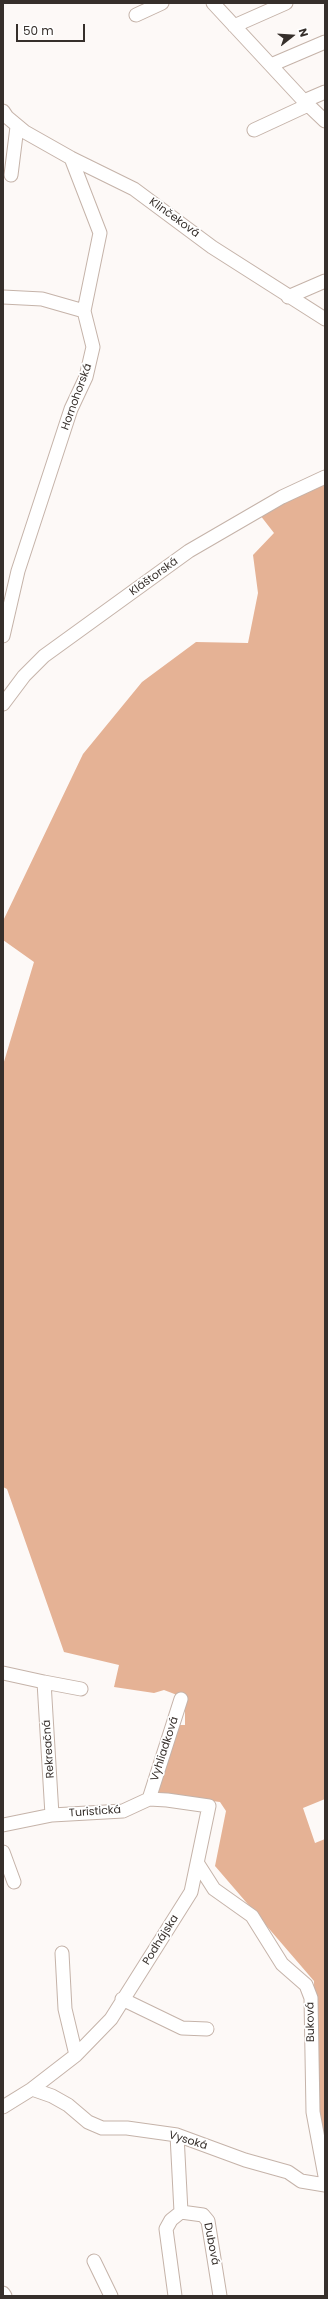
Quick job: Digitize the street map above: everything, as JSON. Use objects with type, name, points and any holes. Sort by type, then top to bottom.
[{"type":"street","points":[[136,15],[162,3]]},
{"type":"street","points":[[213,3],[306,103],[325,120]]},
{"type":"street","points":[[234,26],[286,3]]},
{"type":"street","points":[[271,65],[325,42]]},
{"type":"street","points":[[254,130],[325,92]]},
{"type":"street","name":"Klinčeková","points":[[3,111],[17,127],[71,158],[134,189],[212,247],[325,319]]},
{"type":"street","points":[[11,174],[17,127]]},
{"type":"street","name":"Hornohorská","points":[[3,636],[18,571],[71,409],[86,377],[93,347],[84,311],[100,233],[71,158]]},
{"type":"street","points":[[288,296],[325,280]]},
{"type":"street","points":[[3,297],[42,299],[84,311]]},
{"type":"street","name":"Kláštorská","points":[[3,704],[24,676],[44,656],[183,556],[282,497],[325,477]]},
{"type":"street","points":[[3,1672],[80,1689]]},
{"type":"street","name":"Rekreačná","points":[[44,1682],[52,1815]]},
{"type":"street","name":"Vyhliadková","points":[[149,1799],[181,1699]]},
{"type":"street","name":"Turistická","points":[[3,1825],[52,1815],[123,1811],[149,1799],[210,1806]]},
{"type":"street","name":"Podhájska","points":[[3,2107],[32,2089],[76,2054],[111,2019],[191,1892],[210,1806]]},
{"type":"street","points":[[3,1852],[14,1882]]},
{"type":"street","name":"Buková","points":[[198,1864],[214,1889],[252,1916],[282,1964],[306,1985],[311,1998],[313,2112],[325,2176]]},
{"type":"street","points":[[62,1953],[65,2009],[76,2054]]},
{"type":"street","points":[[122,2000],[182,2028],[207,2029]]},
{"type":"street","name":"Vysoká","points":[[32,2089],[52,2096],[68,2105],[88,2122],[102,2128],[127,2128],[177,2135],[245,2160],[288,2172],[302,2181],[325,2185]]},
{"type":"street","points":[[175,2296],[166,2229],[171,2220],[181,2212],[177,2135]]},
{"type":"street","name":"Dubová","points":[[181,2212],[203,2215],[208,2221],[220,2296]]},
{"type":"street","points":[[94,2261],[110,2296]]},
{"type":"shaded area","points":[[325,481],[325,1799],[303,1808],[315,1843],[325,1839],[325,2166],[316,2109],[314,1981],[215,1866],[226,1811],[220,1802],[158,1794],[175,1725],[185,1725],[185,1698],[164,1690],[154,1693],[114,1687],[119,1665],[64,1652],[7,1489],[3,1487],[3,1065],[34,962],[3,940],[3,921],[83,754],[142,682],[196,642],[248,643],[258,593],[253,555],[274,533],[260,515]]}]
